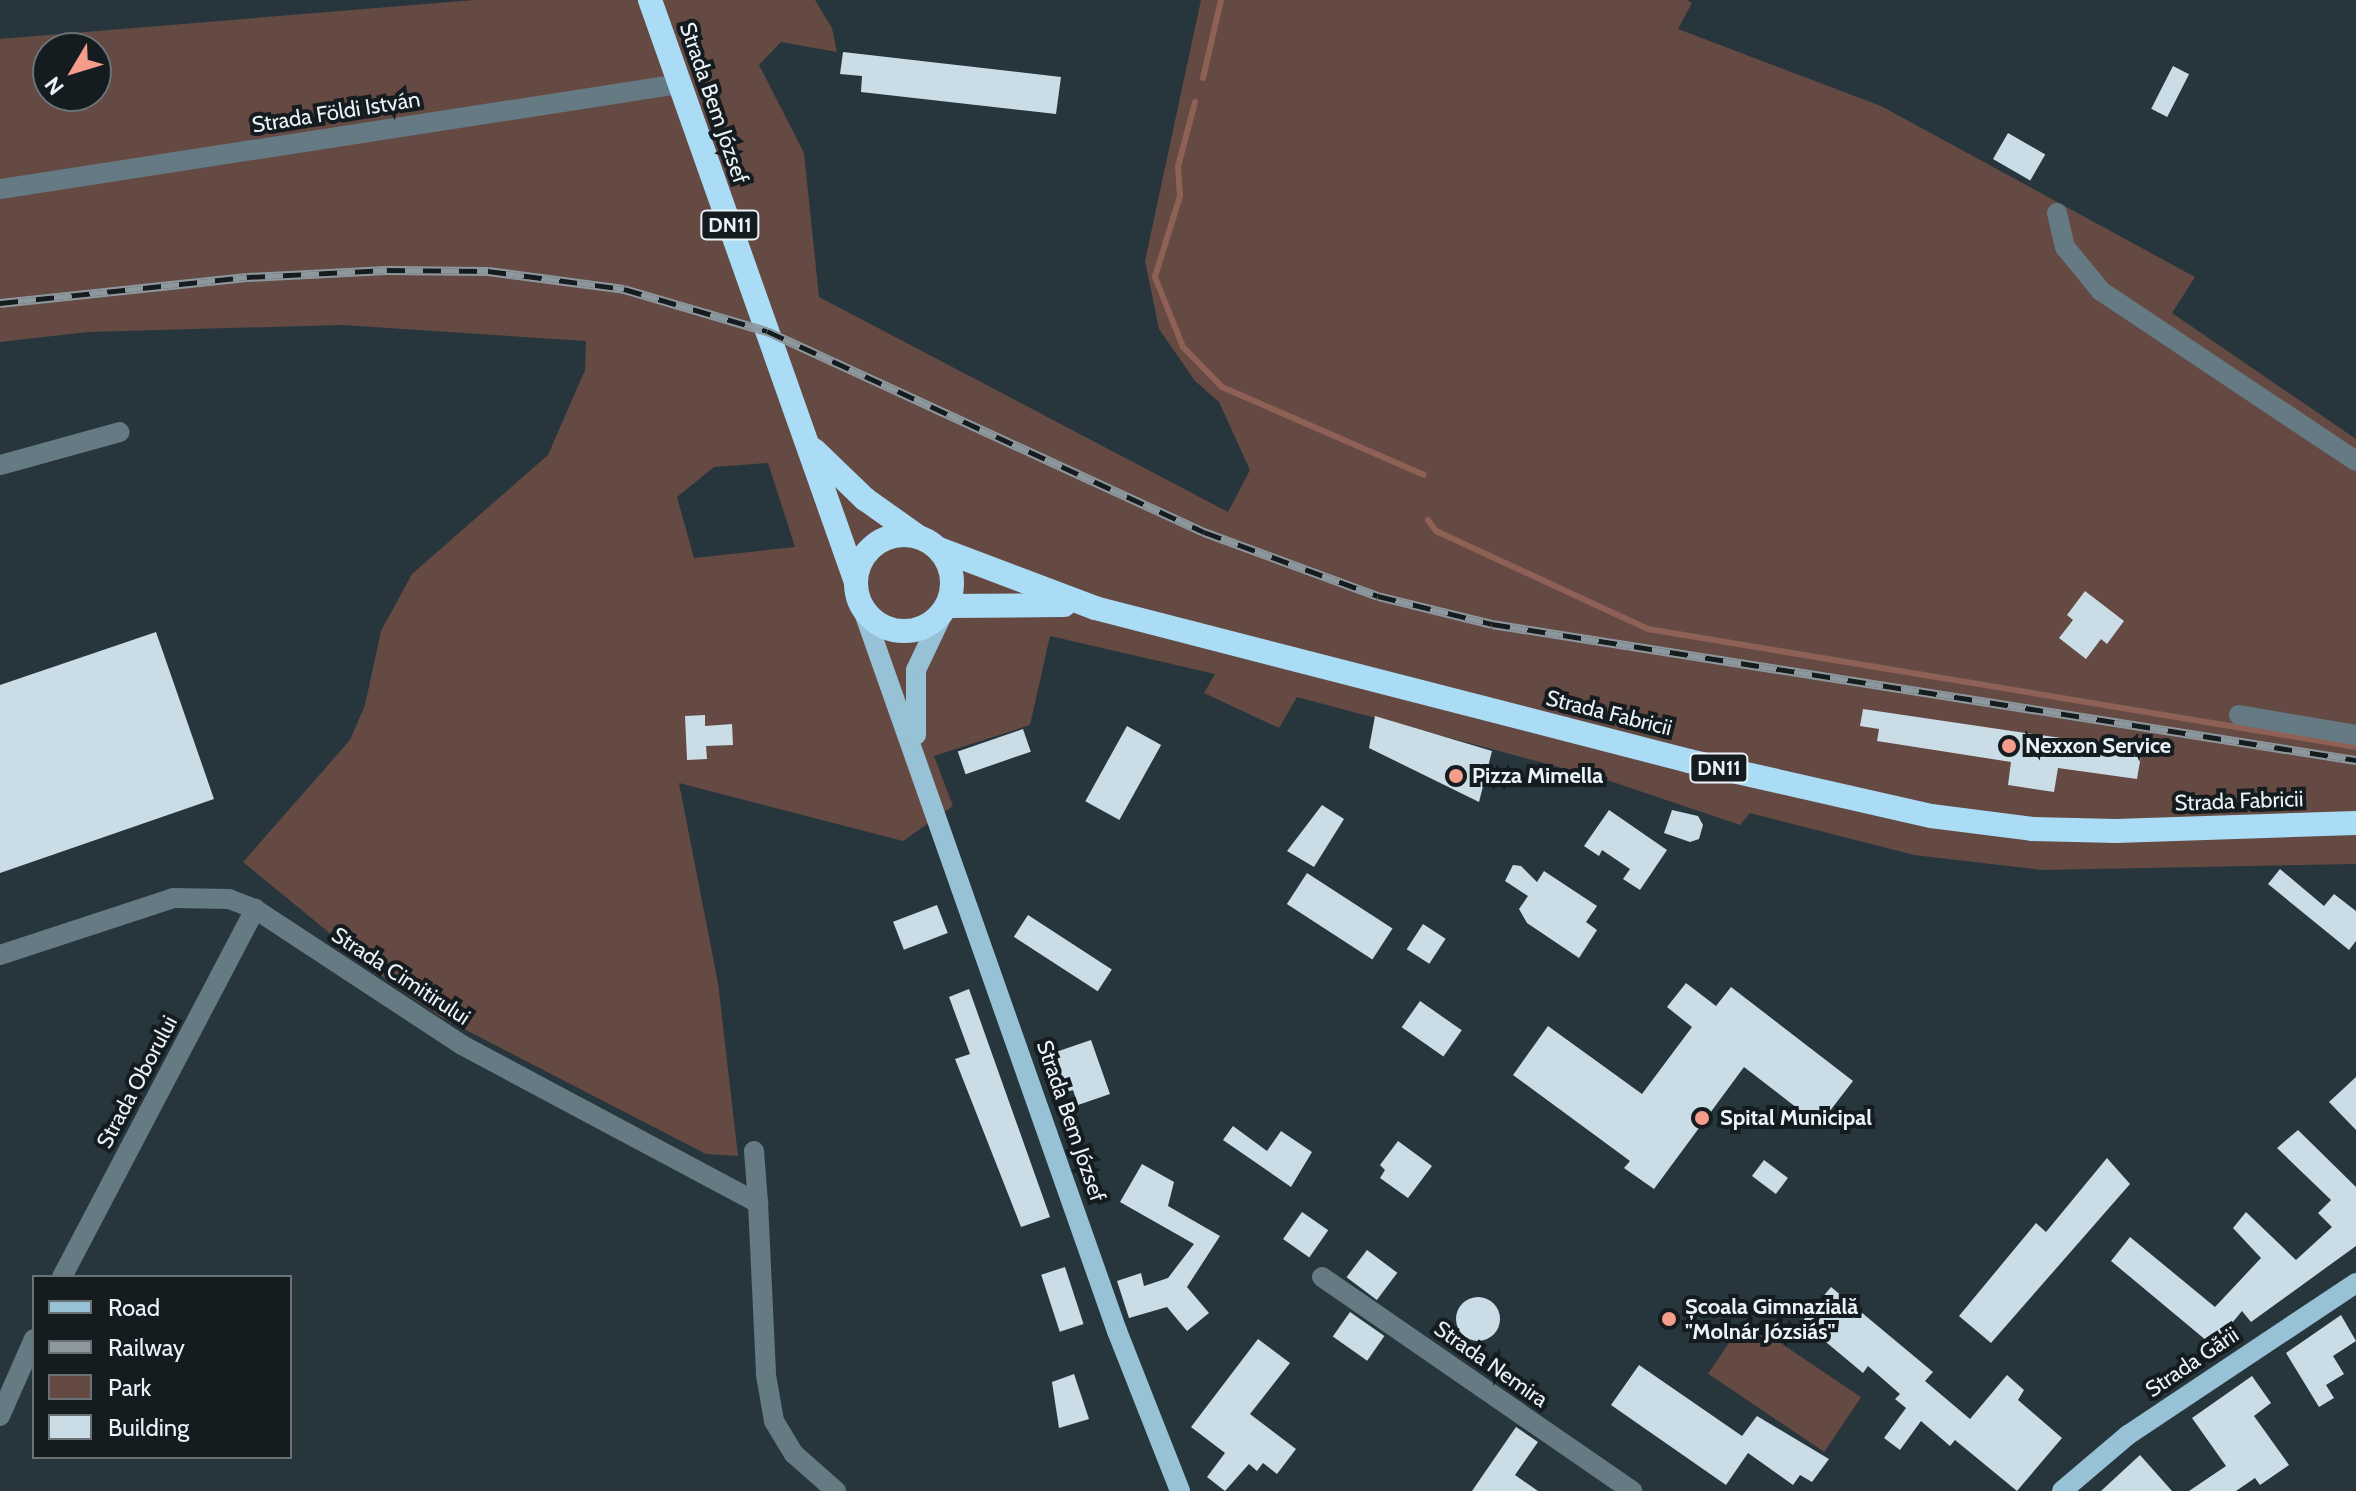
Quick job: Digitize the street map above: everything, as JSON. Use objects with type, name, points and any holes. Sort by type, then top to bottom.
[{"type":"highway","name":"Strada Bem József","points":[[650,0],[812,449],[856,582]]},
{"type":"highway","name":"Strada Bem József","points":[[812,449],[865,499],[917,536]]},
{"type":"highway","points":[[856,582],[858,568],[875,544],[903,534],[917,536]]},
{"type":"highway","name":"DN11","points":[[917,536],[939,549]]},
{"type":"highway","points":[[939,549],[953,579],[946,609]]},
{"type":"highway","name":"Strada Fabricii","points":[[939,549],[1095,608],[1689,761],[1931,816],[2032,829],[2116,831],[2356,823]]},
{"type":"highway","name":"DN11","points":[[856,582],[862,607],[883,626],[896,631],[924,627],[946,609]]},
{"type":"highway","name":"Strada Fabricii","points":[[946,609],[1034,602],[1095,608]]},
{"type":"main road","name":"Strada Bem József","points":[[862,607],[1117,1331],[1180,1491]]},
{"type":"main road","name":"Strada Bem József","points":[[920,766],[913,702],[916,670],[946,609]]},
{"type":"main road","name":"Strada Gării","points":[[2062,1491],[2128,1435],[2356,1283]]},
{"type":"street","name":"Strada Földi István","points":[[0,189],[680,84]]},
{"type":"street","points":[[2057,213],[2065,247],[2101,291],[2356,461]]},
{"type":"street","points":[[0,465],[120,432]]},
{"type":"street","points":[[2239,715],[2356,735]]},
{"type":"street","name":"Strada Cimitirului","points":[[0,955],[173,898],[215,896],[255,909],[462,1045],[758,1203]]},
{"type":"street","name":"Strada Oborului","points":[[63,1275],[255,909]]},
{"type":"street","points":[[754,1151],[766,1375],[774,1421],[794,1454],[836,1491]]},
{"type":"street","name":"Strada Nemira","points":[[1322,1277],[1632,1491]]},
{"type":"street","points":[[0,1416],[32,1344]]},
{"type":"green space","points":[[474,0],[815,0],[832,28],[837,52],[781,42],[759,65],[804,153],[819,297],[1228,512],[1250,470],[1219,402],[1195,381],[1159,329],[1145,261],[1201,0],[1687,0],[1692,3],[1678,29],[1881,106],[2195,277],[2172,313],[2356,439],[2356,864],[2042,870],[1914,855],[1750,813],[1740,825],[1607,780],[1297,697],[1279,728],[1204,693],[1215,674],[1050,636],[1030,725],[934,756],[953,806],[903,841],[679,783],[718,983],[738,1156],[706,1154],[441,1017],[388,981],[243,862],[350,740],[365,705],[381,631],[412,574],[548,455],[585,370],[586,341],[342,325],[88,332],[0,342],[0,39],[32,36],[32,112],[112,112],[112,32],[85,32]],"holes":[[[768,463],[795,547],[694,558],[677,497],[714,467]]]},
{"type":"green space","points":[[1745,1319],[1861,1397],[1824,1452],[1708,1374]]},
{"type":"building","points":[[843,52],[1061,77],[1056,114],[861,92],[862,76],[840,74]]},
{"type":"building","points":[[2173,66],[2189,74],[2167,117],[2151,109]]},
{"type":"building","points":[[2008,133],[2045,154],[2030,180],[1993,159]]},
{"type":"building","points":[[2085,591],[2124,621],[2107,644],[2101,639],[2086,659],[2059,638],[2073,620],[2067,615]]},
{"type":"building","points":[[156,632],[214,799],[0,873],[0,685]]},
{"type":"building","name":"Nexxon Service","points":[[1863,709],[2142,750],[2137,779],[2058,768],[2054,792],[2008,785],[2011,762],[1877,741],[1879,729],[1860,726]]},
{"type":"building","points":[[705,715],[705,726],[732,724],[733,745],[706,746],[707,759],[687,760],[685,716]]},
{"type":"building","name":"Pizza Mimella","points":[[1375,716],[1492,751],[1479,802],[1369,748]]},
{"type":"building","points":[[1127,726],[1161,745],[1119,820],[1085,801]]},
{"type":"building","points":[[1023,729],[1031,752],[966,774],[958,751]]},
{"type":"building","points":[[1322,805],[1344,819],[1314,867],[1287,851]]},
{"type":"building","points":[[1609,810],[1667,850],[1640,890],[1623,879],[1630,869],[1602,850],[1599,856],[1584,846]]},
{"type":"building","points":[[1672,810],[1698,816],[1703,825],[1699,839],[1690,842],[1664,833]]},
{"type":"building","points":[[1513,865],[1521,866],[1537,882],[1544,871],[1597,906],[1586,922],[1597,930],[1579,958],[1527,923],[1519,909],[1528,896],[1505,881]]},
{"type":"building","points":[[2280,869],[2324,906],[2334,894],[2356,911],[2356,941],[2349,950],[2268,884]]},
{"type":"building","points":[[1307,873],[1393,929],[1372,960],[1287,904]]},
{"type":"building","points":[[937,905],[948,933],[904,950],[893,922]]},
{"type":"building","points":[[1028,915],[1112,969],[1098,991],[1014,937]]},
{"type":"building","points":[[1423,924],[1446,939],[1429,964],[1407,949]]},
{"type":"building","points":[[1686,983],[1716,1006],[1731,987],[1853,1081],[1819,1125],[1744,1067],[1654,1189],[1624,1168],[1630,1161],[1513,1075],[1548,1026],[1642,1094],[1692,1027],[1667,1007]]},
{"type":"building","points":[[969,989],[1050,1217],[1021,1227],[955,1059],[970,1054],[949,997]]},
{"type":"building","points":[[1420,1001],[1462,1030],[1443,1056],[1402,1027]]},
{"type":"building","points":[[1091,1040],[1110,1094],[1078,1105],[1073,1090],[1066,1092],[1053,1053]]},
{"type":"building","points":[[2356,1077],[2356,1130],[2329,1102]]},
{"type":"building","points":[[1233,1126],[1267,1151],[1281,1131],[1312,1152],[1291,1187],[1223,1140]]},
{"type":"building","points":[[2298,1130],[2356,1187],[2356,1246],[2251,1322],[2242,1311],[2213,1346],[2111,1261],[2130,1237],[2215,1307],[2261,1258],[2233,1228],[2246,1212],[2296,1260],[2332,1227],[2318,1213],[2331,1200],[2277,1148]]},
{"type":"building","points":[[1398,1141],[1432,1166],[1408,1198],[1380,1178],[1385,1170],[1380,1165]]},
{"type":"building","points":[[2107,1158],[2130,1184],[1991,1343],[1959,1316],[2036,1223],[2046,1232]]},
{"type":"building","points":[[1764,1160],[1788,1178],[1776,1194],[1752,1176]]},
{"type":"building","points":[[1142,1164],[1174,1182],[1168,1206],[1220,1236],[1187,1287],[1209,1313],[1187,1331],[1167,1307],[1129,1318],[1117,1281],[1141,1273],[1144,1286],[1168,1278],[1194,1244],[1120,1202]]},
{"type":"building","points":[[1302,1212],[1328,1230],[1309,1257],[1283,1239]]},
{"type":"building","points":[[1367,1250],[1397,1273],[1377,1300],[1347,1277]]},
{"type":"building","points":[[1065,1267],[1084,1324],[1060,1332],[1041,1275]]},
{"type":"building","points":[[1831,1287],[1933,1372],[1925,1381],[1970,1419],[2007,1375],[2024,1390],[2018,1400],[2062,1438],[2017,1491],[1955,1440],[1950,1446],[1921,1421],[1900,1450],[1884,1438],[1906,1408],[1895,1399],[1900,1394],[1868,1366],[1863,1373],[1802,1322]]},
{"type":"building","points":[[1478,1297],[1493,1304],[1500,1319],[1493,1334],[1478,1341],[1463,1334],[1456,1319],[1463,1304]]},
{"type":"building","points":[[1350,1312],[1384,1336],[1367,1361],[1333,1337]]},
{"type":"building","points":[[2341,1315],[2356,1341],[2333,1356],[2344,1374],[2326,1385],[2334,1398],[2319,1407],[2286,1353]]},
{"type":"building","points":[[1258,1339],[1290,1363],[1250,1414],[1296,1449],[1277,1474],[1263,1463],[1257,1471],[1249,1464],[1225,1491],[1207,1477],[1225,1453],[1191,1427]]},
{"type":"building","points":[[1639,1365],[1742,1436],[1757,1416],[1829,1459],[1812,1482],[1800,1475],[1793,1485],[1748,1453],[1726,1485],[1611,1405]]},
{"type":"building","points":[[1074,1374],[1089,1419],[1059,1428],[1052,1382]]},
{"type":"building","points":[[2252,1376],[2271,1403],[2254,1416],[2289,1465],[2260,1485],[2255,1478],[2236,1491],[2189,1491],[2226,1466],[2192,1418]]},
{"type":"building","points":[[1516,1427],[1538,1442],[1515,1475],[1538,1491],[1472,1491]]},
{"type":"building","points":[[2140,1455],[2172,1491],[2101,1491]]},
{"type":"waterway","points":[[1203,78],[1221,0]]},
{"type":"waterway","points":[[1195,102],[1178,167],[1180,196],[1155,277],[1183,347],[1222,387],[1424,475]]},
{"type":"waterway","points":[[1428,520],[1436,531],[1648,629],[2356,747]]},
{"type":"railway","points":[[0,303],[247,277],[387,270],[488,271],[624,289],[767,331],[1204,532],[1378,596],[1492,624],[2356,760]]},
{"type":"place","name":"Nexxon Service","points":[[2009,746]]},
{"type":"place","name":"Pizza Mimella","points":[[1456,776]]},
{"type":"place","name":"Spital Municipal","points":[[1702,1118]]},
{"type":"place","name":"Școala Gimnazială \"Molnár Józsiás\"","points":[[1669,1319]]}]
